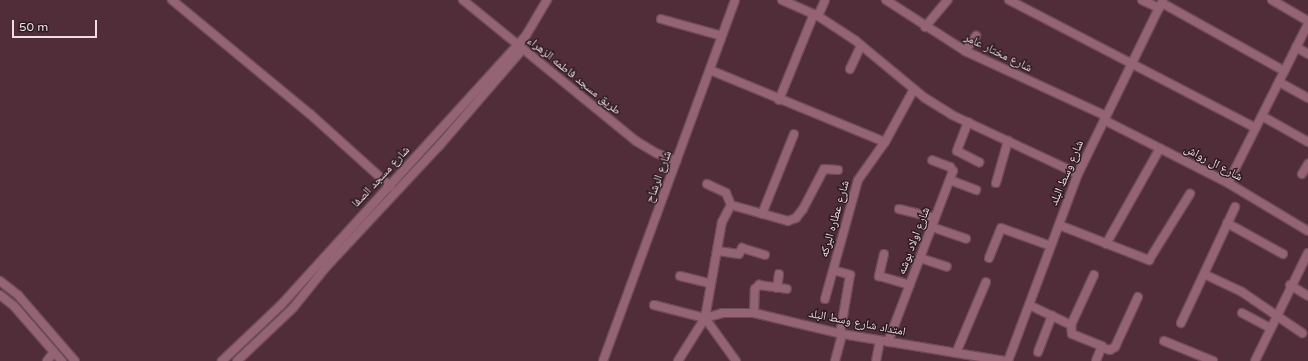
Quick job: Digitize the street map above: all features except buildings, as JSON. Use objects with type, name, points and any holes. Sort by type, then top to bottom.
[{"type":"street","points":[[172,0],[310,114],[390,186]]},
{"type":"street","name":"طريق مسجد فاطمه الزهراء","points":[[463,0],[636,141],[656,153],[678,161]]},
{"type":"street","name":"شارع مسجد الصفا","points":[[237,361],[293,308],[326,268],[439,146],[520,48],[547,0]]},
{"type":"street","name":"شارع الرشاح","points":[[603,361],[678,161],[735,0]]},
{"type":"street","points":[[782,0],[816,15],[861,45],[914,89],[968,122],[1078,174]]},
{"type":"street","points":[[779,100],[816,15],[826,0]]},
{"type":"street","name":"شارع مختار عامر","points":[[886,0],[925,27],[965,51],[1105,118]]},
{"type":"street","points":[[925,27],[948,0]]},
{"type":"street","points":[[1008,0],[1131,62],[1256,128]]},
{"type":"street","points":[[1142,0],[1162,3],[1284,71]]},
{"type":"street","points":[[1272,0],[1308,21]]},
{"type":"street","name":"شارع وسط البلد","points":[[1007,361],[1078,174],[1131,62],[1162,3]]},
{"type":"street","points":[[661,19],[722,36]]},
{"type":"street","points":[[1228,183],[1308,24]]},
{"type":"street","points":[[965,51],[976,36]]},
{"type":"street","points":[[850,69],[861,45]]},
{"type":"street","points":[[1296,47],[1308,54]]},
{"type":"street","name":"شارع مسجد الصفا","points":[[222,361],[281,305],[390,186],[520,48]]},
{"type":"street","points":[[710,70],[779,100],[885,142]]},
{"type":"street","points":[[1279,82],[1308,98]]},
{"type":"street","name":"شارع عطاره البركه","points":[[825,299],[858,180],[864,168],[885,142],[914,89]]},
{"type":"street","points":[[1262,116],[1308,142]]},
{"type":"street","name":"شارع ال رواش","points":[[1105,118],[1228,183],[1308,231]]},
{"type":"street","points":[[968,122],[957,151],[979,162]]},
{"type":"street","points":[[762,214],[794,134]]},
{"type":"street","points":[[996,183],[1008,141]]},
{"type":"street","points":[[1106,244],[1160,148]]},
{"type":"street","points":[[932,160],[951,168],[950,180],[976,190]]},
{"type":"street","points":[[1302,174],[1308,164]]},
{"type":"street","points":[[731,205],[788,221],[796,218],[803,209],[824,169],[838,170]]},
{"type":"street","name":"شارع اولاد بوشه","points":[[876,361],[910,285],[950,180]]},
{"type":"street","points":[[707,184],[726,193],[731,205]]},
{"type":"street","points":[[1059,225],[1147,260],[1151,259],[1190,194]]},
{"type":"street","points":[[678,361],[704,318],[718,251],[722,222],[731,205]]},
{"type":"street","points":[[1181,323],[1235,206]]},
{"type":"street","points":[[899,209],[935,218]]},
{"type":"street","points":[[1227,223],[1283,254]]},
{"type":"street","points":[[932,227],[966,239]]},
{"type":"street","points":[[989,258],[1001,228],[1051,246]]},
{"type":"street","points":[[718,251],[739,254],[742,248],[765,255]]},
{"type":"street","points":[[1255,361],[1290,285],[1308,252]]},
{"type":"street","points":[[884,254],[879,276],[910,285]]},
{"type":"street","points":[[920,258],[948,267]]},
{"type":"street","points":[[833,270],[850,275],[841,334],[835,361]]},
{"type":"street","points":[[777,288],[780,274]]},
{"type":"street","points":[[1204,274],[1242,292],[1302,333]]},
{"type":"street","points":[[1094,275],[1071,325],[1072,334],[1110,350],[1115,347],[1138,297]]},
{"type":"street","points":[[680,276],[711,284]]},
{"type":"street","points":[[0,281],[18,295],[75,361]]},
{"type":"street","points":[[956,353],[986,282]]},
{"type":"street","points":[[1290,285],[1308,296]]},
{"type":"street","points":[[754,313],[757,286],[787,290]]},
{"type":"street","points":[[0,295],[14,306],[62,361]]},
{"type":"street","points":[[654,305],[704,318],[732,360]]},
{"type":"street","points":[[1029,305],[1071,325]]},
{"type":"street","name":"امتداد شارع وسط البلد","points":[[704,318],[722,313],[754,313],[841,334],[1007,361]]},
{"type":"street","points":[[1242,313],[1270,328]]},
{"type":"street","points":[[1038,352],[1052,316]]},
{"type":"street","points":[[1164,341],[1213,361]]},
{"type":"street","points":[[1096,361],[1103,348]]},
{"type":"street","points":[[47,361],[54,352]]}]
